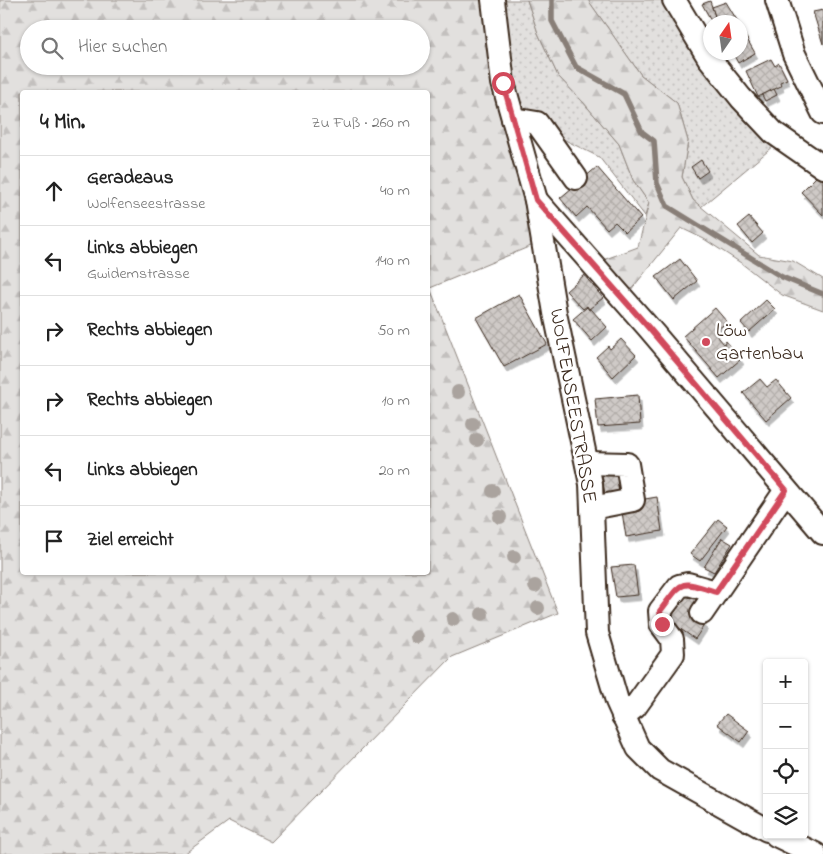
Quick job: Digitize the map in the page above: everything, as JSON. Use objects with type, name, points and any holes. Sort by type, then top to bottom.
[{"type":"street","name":"WOLFENSEESTRASSE","points":[[493,0],[503,83],[536,200],[555,313],[591,484],[597,633],[617,701],[638,748],[660,770],[763,828]]},
{"type":"street","points":[[674,0],[709,58],[741,98],[774,133],[823,167]]},
{"type":"street","points":[[777,0],[794,54],[823,113]]},
{"type":"street","points":[[513,119],[537,124],[570,182]]},
{"type":"street","points":[[536,200],[642,320],[823,533]]},
{"type":"street","points":[[586,463],[627,464],[633,500],[592,508]]},
{"type":"street","points":[[702,613],[786,490]]},
{"type":"street","points":[[623,716],[635,707],[673,654],[672,639],[662,624],[660,611],[679,586],[688,584],[716,592]]},
{"type":"street","points":[[784,839],[814,854]]},
{"type":"green space","points":[[0,0],[493,0],[543,241],[430,288],[558,613],[452,657],[271,842],[229,821],[184,854],[0,854]]},
{"type":"green space","points":[[497,0],[527,0],[538,33],[558,76],[619,144],[633,180],[649,203],[645,216],[599,157],[557,136],[552,124],[542,111],[524,113],[517,105]]},
{"type":"green space","points":[[527,0],[588,0],[641,75],[677,103],[688,141],[682,177],[693,200],[759,255],[793,261],[823,279],[823,310],[782,295],[741,263],[704,239],[681,228],[630,291],[603,260],[638,247],[649,203],[633,180],[619,144],[558,76],[538,33]]},
{"type":"green space","points":[[588,0],[668,0],[703,48],[703,60],[712,60],[774,146],[701,207],[693,200],[682,177],[688,141],[677,103],[641,75]]},
{"type":"building","points":[[710,1],[715,15],[708,15],[702,4]]},
{"type":"building","points":[[726,2],[734,15],[715,15],[712,7]]},
{"type":"building","points":[[823,10],[823,44],[813,12]]},
{"type":"building","points":[[748,41],[755,53],[748,57]]},
{"type":"building","points":[[771,59],[775,66],[779,63],[787,79],[780,82],[781,86],[758,97],[746,71]]},
{"type":"building","points":[[774,89],[777,95],[765,101],[762,95]]},
{"type":"building","points":[[701,160],[708,171],[698,178],[691,167]]},
{"type":"building","points":[[597,167],[641,218],[625,232],[615,222],[607,229],[587,207],[576,217],[560,198]]},
{"type":"building","points":[[818,175],[823,180],[823,215],[801,192]]},
{"type":"building","points":[[749,217],[763,233],[752,243],[738,226]]},
{"type":"building","points":[[680,259],[697,281],[674,300],[656,277]]},
{"type":"building","points":[[584,275],[603,298],[589,309],[587,306],[583,309],[566,291]]},
{"type":"building","points":[[519,294],[547,344],[504,367],[476,318]]},
{"type":"building","points":[[766,300],[775,309],[749,332],[741,323]]},
{"type":"building","points":[[587,307],[607,327],[592,341],[573,319]]},
{"type":"building","name":"Löw Gartenbau","points":[[715,308],[727,322],[714,332],[724,344],[726,341],[741,359],[719,378],[683,336]]},
{"type":"building","points":[[621,339],[636,355],[613,377],[596,357],[608,346],[610,349]]},
{"type":"building","points":[[760,379],[767,387],[776,380],[791,398],[766,420],[743,393]]},
{"type":"building","points":[[638,395],[640,424],[598,427],[595,399]]},
{"type":"building","points":[[623,465],[630,498],[607,503],[600,469]]},
{"type":"building","points":[[657,497],[662,531],[626,537],[621,506],[645,502],[645,499]]},
{"type":"building","points":[[718,519],[727,526],[700,561],[690,554]]},
{"type":"building","points":[[722,538],[732,544],[714,572],[704,567]]},
{"type":"building","points":[[634,565],[638,595],[616,597],[611,567]]},
{"type":"building","points":[[685,588],[701,599],[691,614],[705,624],[695,639],[669,621],[678,607],[674,604]]},
{"type":"building","points":[[726,714],[749,731],[741,742],[717,724]]},
{"type":"waterway","points":[[552,0],[552,21],[576,67],[624,94],[642,132],[654,141],[657,183],[667,206],[782,277],[823,294]]},
{"type":"place","name":"Löw Gartenbau","points":[[706,342]]},
{"type":"route","points":[[503,83],[536,200],[648,327],[786,490],[716,592],[688,584],[679,586],[660,611],[662,624]]}]
